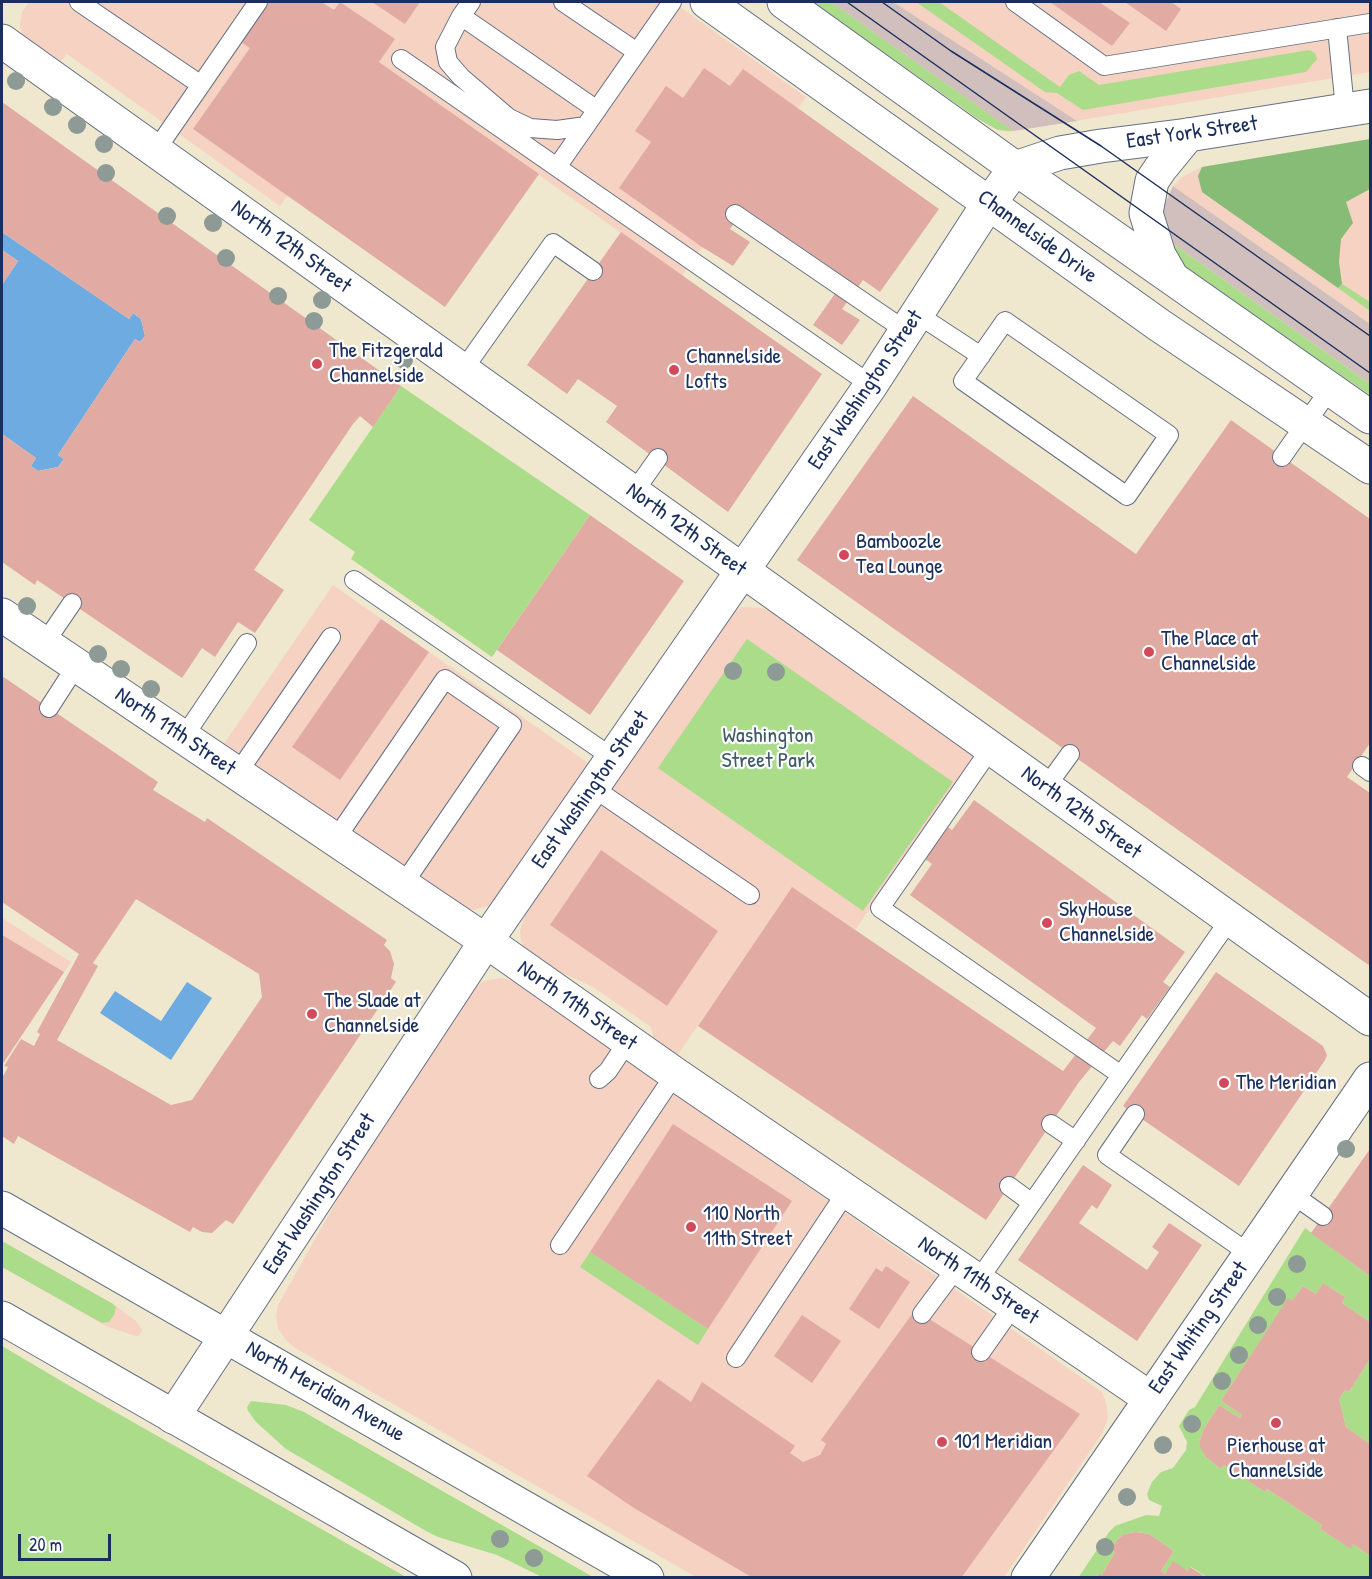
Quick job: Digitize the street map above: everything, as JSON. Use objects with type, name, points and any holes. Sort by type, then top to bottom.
[{"type":"street","name":"Channelside Drive","points":[[707,2],[1159,325],[1371,467]]},
{"type":"street","name":"Channelside Drive","points":[[784,2],[1015,168],[1371,417]]},
{"type":"street","name":"North 12th Street","points":[[2,41],[1371,1019]]},
{"type":"street","name":"East York Street","points":[[1015,168],[1060,153],[1358,108]]},
{"type":"street","points":[[1172,278],[1160,255],[1146,213],[1152,181],[1188,135]]},
{"type":"street","name":"East Washington Street","points":[[173,1417],[486,941],[872,385],[1015,168]]},
{"type":"street","name":"North 11th Street","points":[[2,615],[486,941],[675,1074],[1151,1399]]},
{"type":"street","name":"East Whiting Street","points":[[1028,1578],[1371,1079]]},
{"type":"street","name":"North Meridian Avenue","points":[[2,1208],[647,1578]]},
{"type":"street","points":[[2,1318],[455,1578]]},
{"type":"lane","points":[[79,2],[201,84]]},
{"type":"lane","points":[[563,2],[637,52]]},
{"type":"lane","points":[[557,167],[672,2]]},
{"type":"lane","points":[[1015,2],[1104,66],[1371,23]]},
{"type":"lane","points":[[156,150],[201,84],[249,5]]},
{"type":"lane","points":[[586,126],[557,130],[530,128],[509,118],[461,76],[448,62],[445,47],[466,9],[597,110]]},
{"type":"lane","points":[[1337,28],[1358,108]]},
{"type":"lane","points":[[401,59],[872,385]]},
{"type":"lane","points":[[735,214],[912,323],[981,356]]},
{"type":"lane","points":[[463,370],[553,243],[593,271]]},
{"type":"lane","points":[[1005,321],[1169,435],[1127,496],[963,381],[981,356],[1005,321]]},
{"type":"lane","points":[[1282,456],[1330,389]]},
{"type":"lane","points":[[634,492],[658,458]]},
{"type":"lane","points":[[354,580],[613,758]]},
{"type":"lane","points":[[44,644],[72,603]]},
{"type":"lane","points":[[237,774],[331,637]]},
{"type":"lane","points":[[183,738],[247,644]]},
{"type":"lane","points":[[48,708],[76,666]]},
{"type":"lane","points":[[335,840],[445,679],[512,725],[402,886]]},
{"type":"lane","points":[[991,748],[880,908],[1121,1075]]},
{"type":"lane","points":[[1046,787],[1070,754]]},
{"type":"lane","points":[[592,787],[750,895]]},
{"type":"lane","points":[[922,1314],[967,1275],[1032,1203],[1230,919]]},
{"type":"lane","points":[[599,1079],[608,1071],[628,1041]]},
{"type":"lane","points":[[560,1245],[675,1074]]},
{"type":"lane","points":[[1135,1114],[1107,1155],[1250,1254]]},
{"type":"lane","points":[[1051,1124],[1076,1141]]},
{"type":"lane","points":[[1009,1186],[1032,1203]]},
{"type":"lane","points":[[736,1358],[847,1191]]},
{"type":"lane","points":[[1292,1194],[1323,1216]]},
{"type":"lane","points":[[981,1352],[1014,1305]]},
{"type":"shaded area","points":[[29,2],[673,2],[806,97],[682,276],[379,62],[280,206],[67,54],[59,64],[24,38],[20,26],[21,18]]},
{"type":"shaded area","points":[[813,2],[1370,2],[1370,72],[1009,132],[998,130],[978,119]]},
{"type":"shaded area","points":[[831,2],[893,2],[1077,121],[1013,131]]},
{"type":"shaded area","points":[[1370,139],[1370,324],[1173,186],[1182,177],[1202,167]]},
{"type":"shaded area","points":[[1173,186],[1370,324],[1370,384],[1165,238],[1163,218],[1165,204]]},
{"type":"shaded area","points":[[333,585],[591,765],[506,889],[491,905],[474,910],[457,907],[221,748]]},
{"type":"shaded area","points":[[742,607],[762,608],[773,612],[977,758],[855,930],[791,888],[677,1056],[654,1040],[651,1027],[593,987],[534,960],[527,954],[521,941],[520,931],[525,915],[722,624],[734,611]]},
{"type":"shaded area","points":[[2,918],[71,962],[2,1065]]},
{"type":"shaded area","points":[[502,978],[515,982],[1102,1392],[1108,1418],[1102,1434],[1004,1577],[696,1577],[295,1348],[286,1340],[278,1329],[276,1316],[278,1305],[371,1140],[471,992],[483,981]]},
{"type":"shaded area","points":[[2,1241],[113,1304],[136,1321],[142,1330],[141,1333],[135,1336],[106,1326],[2,1267]]},
{"type":"green space","points":[[813,2],[831,2],[1013,131],[998,130],[978,119]]},
{"type":"green space","points":[[916,2],[939,2],[1060,87],[1069,75],[1079,71],[1099,85],[1309,50],[1315,53],[1317,59],[1306,72],[1083,110],[1057,93],[1045,92]]},
{"type":"green space","points":[[1370,139],[1370,189],[1346,202],[1353,223],[1341,239],[1339,262],[1342,284],[1338,288],[1202,192],[1198,176],[1202,167]]},
{"type":"green space","points":[[1165,238],[1370,384],[1370,395],[1184,267]]},
{"type":"green space","points":[[1342,284],[1370,302],[1370,311],[1338,288]]},
{"type":"green space","points":[[401,386],[590,515],[492,657],[351,559],[355,552],[309,520]]},
{"type":"green space","name":"Washington Street Park","points":[[747,639],[953,782],[863,911],[658,768]]},
{"type":"green space","points":[[1305,1228],[1370,1276],[1370,1322],[1342,1303],[1345,1297],[1323,1283],[1316,1294],[1303,1286],[1292,1301],[1288,1299],[1221,1401],[1242,1415],[1240,1418],[1219,1405],[1203,1430],[1200,1440],[1201,1447],[1206,1457],[1221,1469],[1224,1465],[1265,1492],[1267,1489],[1322,1525],[1320,1529],[1350,1548],[1353,1544],[1370,1556],[1370,1577],[1207,1577],[1191,1567],[1188,1571],[1173,1562],[1165,1574],[1161,1571],[1174,1551],[1149,1534],[1136,1532],[1124,1534],[1116,1541],[1111,1550],[1115,1552],[1102,1575],[1099,1573],[1096,1577],[1078,1578],[1115,1526],[1146,1515],[1159,1516],[1162,1506],[1149,1500],[1147,1494],[1152,1482],[1161,1472],[1173,1468],[1186,1450],[1187,1442],[1179,1426],[1189,1410],[1195,1407]]},
{"type":"green space","points":[[2,1241],[113,1304],[116,1307],[114,1315],[109,1322],[102,1323],[2,1267]]},
{"type":"green space","points":[[590,1252],[708,1329],[698,1345],[580,1267]]},
{"type":"green space","points":[[2,1346],[80,1392],[406,1577],[2,1577]]},
{"type":"green space","points":[[1370,1359],[1370,1444],[1346,1427],[1339,1399],[1345,1390],[1349,1392]]},
{"type":"green space","points":[[251,1401],[286,1405],[304,1412],[593,1577],[542,1577],[497,1555],[438,1537],[426,1531],[286,1449],[256,1422],[247,1407]]},
{"type":"water","points":[[2,232],[129,319],[133,313],[141,319],[145,336],[140,342],[135,339],[58,455],[64,459],[58,467],[38,471],[31,466],[36,458],[2,434],[2,285],[18,261],[2,250]]},
{"type":"water","points":[[187,982],[212,998],[171,1060],[100,1013],[115,991],[161,1021]]},
{"type":"building","points":[[269,2],[321,2],[334,10],[340,2],[395,39],[379,62],[539,174],[445,307],[193,129],[250,48],[241,42]]},
{"type":"building","points":[[372,2],[420,2],[405,24]]},
{"type":"building","points":[[1050,2],[1099,2],[1130,23],[1112,46]]},
{"type":"building","points":[[1125,2],[1171,2],[1181,9],[1166,31]]},
{"type":"building","points":[[704,68],[730,86],[743,69],[939,209],[880,292],[863,280],[842,309],[860,320],[842,345],[813,325],[846,278],[744,208],[730,229],[750,242],[733,266],[702,247],[619,188],[651,142],[635,131],[666,86],[683,98]]},
{"type":"building","points":[[2,102],[401,386],[373,427],[360,416],[353,424],[254,570],[284,590],[255,633],[238,622],[215,657],[202,648],[182,678],[37,580],[35,585],[2,562],[2,434],[36,458],[31,466],[38,471],[58,467],[64,459],[58,455],[135,339],[140,342],[145,336],[141,319],[133,313],[129,319],[2,232]]},
{"type":"building","name":"Channelside Lofts","points":[[621,232],[822,374],[728,512],[606,422],[617,406],[578,379],[567,394],[527,365]]},
{"type":"building","points":[[2,250],[18,261],[2,285]]},
{"type":"building","name":"The Place at Channelside","points":[[913,396],[1136,554],[1231,420],[1370,519],[1370,743],[1347,777],[1370,793],[1370,966],[797,560]]},
{"type":"building","points":[[590,515],[684,581],[590,715],[497,650]]},
{"type":"building","points":[[381,619],[429,652],[340,780],[292,747]]},
{"type":"building","name":"The Slade at Channelside","points":[[2,676],[158,782],[153,790],[205,822],[207,818],[387,940],[384,945],[390,951],[394,964],[391,978],[396,982],[233,1224],[226,1220],[212,1233],[202,1232],[193,1227],[190,1232],[18,1136],[14,1144],[2,1136],[2,1078],[8,1067],[4,1066],[21,1039],[34,1046],[40,1034],[37,1032],[79,954],[2,902]],"holes":[[[136,899],[259,974],[262,997],[192,1100],[171,1105],[57,1040],[98,966],[93,963]]]},
{"type":"building","points":[[974,800],[1185,952],[1163,982],[1170,987],[1147,1019],[1142,1015],[1120,1046],[1113,1041],[1079,1082],[986,1220],[698,1026],[792,887],[1063,1071],[1096,1028],[910,895],[932,864],[925,859],[948,827],[952,830]]},
{"type":"building","points":[[601,850],[718,931],[667,1006],[550,925]]},
{"type":"building","points":[[2,935],[64,972],[2,1065]]},
{"type":"building","name":"The Meridian","points":[[1216,972],[1323,1046],[1327,1055],[1239,1186],[1123,1106]]},
{"type":"building","name":"110 North 11th Street","points":[[673,1124],[792,1201],[708,1329],[590,1252]]},
{"type":"building","points":[[1370,1149],[1370,1276],[1311,1233]]},
{"type":"building","points":[[1083,1165],[1112,1185],[1097,1209],[1092,1205],[1079,1223],[1147,1270],[1159,1252],[1152,1247],[1169,1223],[1202,1245],[1137,1341],[1018,1260]]},
{"type":"building","points":[[886,1266],[910,1282],[879,1329],[849,1309],[876,1268],[882,1272]]},
{"type":"building","name":"Pierhouse at Channelside","points":[[1323,1283],[1345,1297],[1342,1303],[1370,1322],[1370,1359],[1349,1392],[1345,1390],[1339,1399],[1346,1427],[1370,1444],[1370,1556],[1353,1544],[1351,1549],[1320,1529],[1322,1525],[1267,1489],[1265,1492],[1224,1465],[1221,1469],[1206,1457],[1200,1447],[1203,1430],[1219,1405],[1240,1418],[1242,1415],[1221,1401],[1288,1298],[1292,1301],[1303,1286],[1316,1294]]},
{"type":"building","name":"101 Meridian","points":[[915,1310],[1080,1414],[961,1578],[753,1578],[634,1508],[587,1476],[658,1379],[691,1402],[702,1382],[795,1446],[790,1453],[803,1462],[820,1455],[826,1444],[821,1440]]},
{"type":"building","points":[[802,1315],[841,1341],[812,1383],[774,1356]]},
{"type":"building","points":[[1136,1532],[1149,1534],[1174,1551],[1161,1571],[1165,1574],[1173,1561],[1188,1571],[1190,1567],[1207,1578],[1096,1578],[1099,1573],[1102,1575],[1115,1552],[1111,1550],[1116,1541],[1124,1534]]},
{"type":"tram line","points":[[847,2],[1370,373]]},
{"type":"tram line","points":[[882,2],[951,51],[1101,146],[1370,336]]},
{"type":"place","name":"The Fitzgerald Channelside","points":[[317,364]]},
{"type":"place","name":"Channelside Lofts","points":[[674,370]]},
{"type":"place","name":"Bamboozle Tea Lounge","points":[[844,555]]},
{"type":"place","name":"The Place at Channelside","points":[[1149,652]]},
{"type":"place","name":"SkyHouse Channelside","points":[[1047,923]]},
{"type":"place","name":"The Slade at Channelside","points":[[312,1014]]},
{"type":"place","name":"The Meridian","points":[[1224,1083]]},
{"type":"place","name":"110 North 11th Street","points":[[691,1227]]},
{"type":"place","name":"Pierhouse at Channelside","points":[[1276,1423]]},
{"type":"place","name":"101 Meridian","points":[[942,1442]]}]
